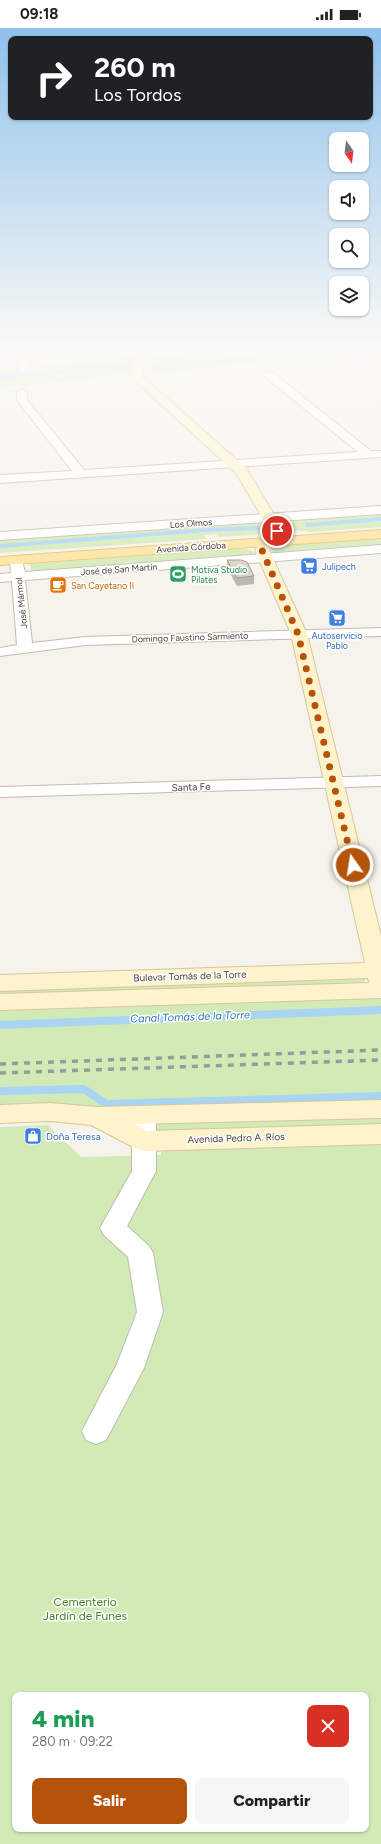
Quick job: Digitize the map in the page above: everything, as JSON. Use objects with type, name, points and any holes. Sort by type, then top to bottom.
[{"type":"main road","name":"Avenida Córdoba","points":[[0,561],[16,559],[267,550],[381,534]]},
{"type":"street","points":[[47,431],[81,474]]},
{"type":"street","points":[[196,431],[241,471],[277,531],[267,550],[298,634],[380,978]]},
{"type":"street","points":[[339,431],[369,455]]},
{"type":"street","points":[[0,479],[381,454]]},
{"type":"street","name":"Los Olmos","points":[[0,536],[381,510]]},
{"type":"street","name":"José de San Martín","points":[[0,578],[267,550],[381,549]]},
{"type":"street","name":"José Mármol","points":[[16,559],[25,647]]},
{"type":"street","name":"Domingo Faustino Sarmiento","points":[[0,652],[25,647],[85,641],[381,632]]},
{"type":"street","name":"Santa Fe","points":[[0,792],[381,781]]},
{"type":"street","name":"Bulevar Tomás de la Torre","points":[[0,983],[380,978]]},
{"type":"street","name":"Bulevar Tomás de la Torre","points":[[0,1002],[380,978]]},
{"type":"street","name":"Avenida Pedro A. Ríos","points":[[0,1114],[50,1112],[97,1116],[381,1109]]},
{"type":"street","points":[[244,1112],[246,1138]]},
{"type":"street","points":[[96,1431],[130,1368],[150,1312],[140,1253],[113,1228],[144,1171],[144,1115]]},
{"type":"street","name":"Avenida Pedro A. Ríos","points":[[97,1116],[144,1141],[381,1134]]},
{"type":"green space","points":[[381,513],[381,527],[310,532],[285,529],[281,525],[291,519]]},
{"type":"green space","points":[[250,521],[264,525],[266,531],[255,535],[218,537],[216,534],[204,535],[206,539],[0,553],[0,539]]},
{"type":"green space","points":[[381,538],[381,546],[298,550],[274,554],[270,548],[280,546]]},
{"type":"green space","points":[[247,549],[254,552],[252,555],[140,564],[128,562],[100,567],[31,571],[30,564]]},
{"type":"green space","points":[[365,978],[365,982],[360,985],[0,996],[0,987]]},
{"type":"green space","name":"Cementerio Jardín de Funes","points":[[381,990],[381,1844],[0,1844],[0,1127],[48,1125],[81,1157],[161,1155],[161,1140],[97,1116],[0,1114],[0,1002]]},
{"type":"building","points":[[227,560],[241,560],[247,562],[254,576],[237,578]]},
{"type":"waterway","points":[[307,525],[381,519]]},
{"type":"waterway","points":[[0,546],[206,530],[258,528]]},
{"type":"waterway","name":"Canal Tomás de la Torre","points":[[0,1025],[381,1010]]},
{"type":"waterway","points":[[0,1091],[84,1089],[106,1104],[381,1096]]},
{"type":"railway","points":[[0,1064],[381,1050]]},
{"type":"railway","points":[[0,1073],[381,1060]]},
{"type":"place","name":"Julipech","points":[[309,566]]},
{"type":"place","name":"Motiva Studio Pilates","points":[[178,574]]},
{"type":"place","name":"San Cayetano II","points":[[58,585]]},
{"type":"place","name":"Autoservicio Pablo","points":[[337,618]]},
{"type":"place","name":"Doña Teresa","points":[[33,1136]]},
{"type":"route","points":[[277,531],[262,550],[298,634],[353,865]]}]
